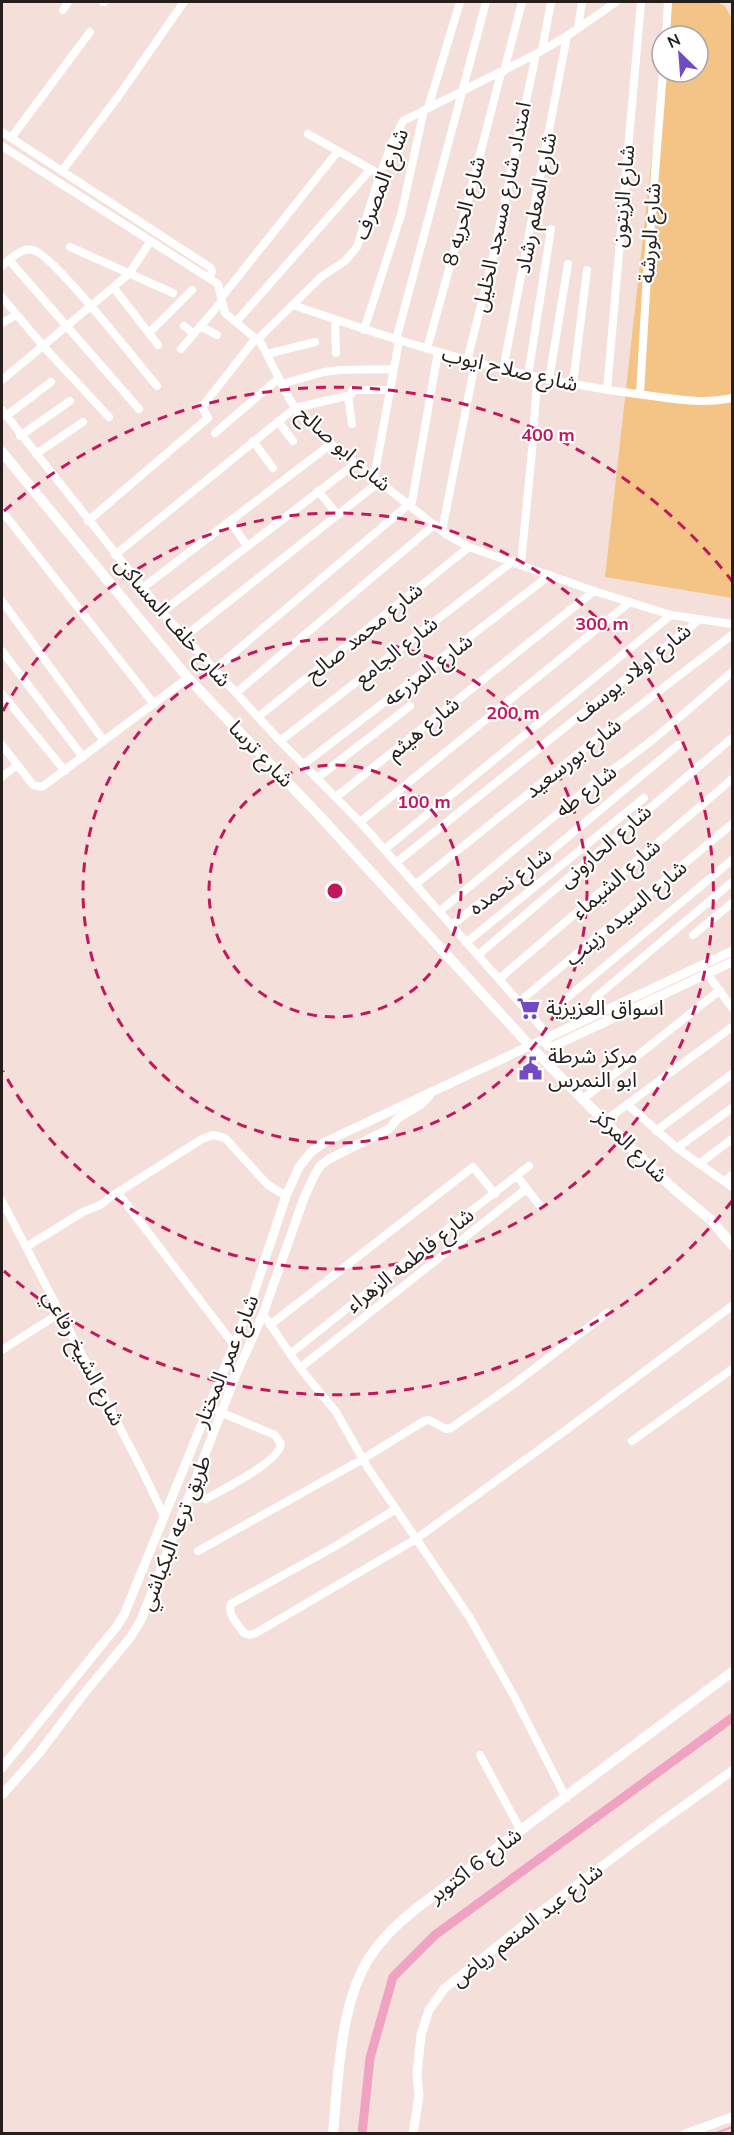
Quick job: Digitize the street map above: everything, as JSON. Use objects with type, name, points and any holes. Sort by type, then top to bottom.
[{"type":"main road","name":"شارع ترسا","points":[[2,452],[188,678],[317,813],[530,1046]]},
{"type":"main road","name":"شارع المركز","points":[[530,1046],[675,1190],[731,1240]]},
{"type":"main road","name":"شارع 6 اكتوبر","points":[[333,2133],[345,2025],[350,2002],[368,1959],[382,1940],[399,1923],[732,1672]]},
{"type":"street","points":[[63,10],[68,2]]},
{"type":"street","points":[[62,171],[184,2]]},
{"type":"street","points":[[364,330],[401,215],[426,109],[460,2]]},
{"type":"street","points":[[184,637],[338,515],[376,480],[398,340],[486,2]]},
{"type":"street","name":"شارع الحريه 8","points":[[427,349],[522,2]]},
{"type":"street","name":"امتداد شارع مسجد الخليل","points":[[441,531],[471,362],[552,2]]},
{"type":"street","points":[[578,28],[582,2]]},
{"type":"street","name":"شارع المصرف","points":[[88,521],[208,418],[201,408],[257,339],[321,277],[352,255],[357,247],[380,175],[400,126],[408,118],[462,93],[539,52],[567,36],[616,2]]},
{"type":"street","name":"شارع الزيتون","points":[[607,390],[641,2]]},
{"type":"street","points":[[667,24],[668,2]]},
{"type":"street","points":[[11,138],[90,32]]},
{"type":"street","name":"شارع المعلم رشاد","points":[[503,370],[567,36]]},
{"type":"street","name":"شارع الورشة","points":[[640,394],[662,84]]},
{"type":"street","points":[[2,132],[62,171],[102,204],[211,268],[209,279]]},
{"type":"street","points":[[308,134],[380,175]]},
{"type":"street","name":"شارع ابو صالح","points":[[2,146],[102,204],[150,242],[219,286],[225,313],[257,339],[295,408],[331,444],[441,531],[469,547],[594,591],[671,615],[732,624]]},
{"type":"street","points":[[181,349],[338,151]]},
{"type":"street","points":[[236,322],[371,170]]},
{"type":"street","points":[[528,376],[551,229]]},
{"type":"street","points":[[2,380],[114,288],[129,274],[150,242]]},
{"type":"street","points":[[70,247],[173,293]]},
{"type":"street","points":[[2,266],[24,250],[38,251],[61,272],[157,386]]},
{"type":"street","points":[[9,260],[139,409]]},
{"type":"street","points":[[549,380],[568,264]]},
{"type":"street","points":[[573,384],[587,270]]},
{"type":"street","points":[[114,288],[158,345]]},
{"type":"street","points":[[149,333],[192,290]]},
{"type":"street","points":[[2,297],[108,417]]},
{"type":"street","name":"شارع صلاح ايوب","points":[[292,305],[427,349],[537,378],[688,402],[732,398]]},
{"type":"street","points":[[2,323],[16,315]]},
{"type":"street","points":[[335,320],[336,353]]},
{"type":"street","points":[[184,326],[194,334]]},
{"type":"street","points":[[200,326],[217,335]]},
{"type":"street","points":[[267,354],[315,342]]},
{"type":"street","points":[[214,670],[410,506],[438,352]]},
{"type":"street","points":[[215,433],[280,381],[332,371],[394,369]]},
{"type":"street","points":[[517,562],[531,471],[537,378]]},
{"type":"street","points":[[4,413],[51,382]]},
{"type":"street","points":[[115,555],[295,408],[348,396],[353,390],[390,390]]},
{"type":"street","points":[[348,396],[352,424]]},
{"type":"street","points":[[20,436],[70,401]]},
{"type":"street","name":"شارع خلف المساكن","points":[[4,413],[141,589],[280,741],[397,862],[519,1002],[547,1038]]},
{"type":"street","points":[[278,421],[293,441]]},
{"type":"street","points":[[36,454],[83,422]]},
{"type":"street","points":[[253,441],[273,468]]},
{"type":"street","points":[[141,589],[331,444]]},
{"type":"street","points":[[162,612],[356,463]]},
{"type":"street","points":[[318,491],[338,515]]},
{"type":"street","points":[[2,511],[154,704]]},
{"type":"street","points":[[230,521],[247,546]]},
{"type":"street","points":[[236,693],[434,525]]},
{"type":"street","name":"شارع محمد صالح","points":[[258,717],[469,547]]},
{"type":"street","name":"شارع الجامع","points":[[280,741],[517,562]]},
{"type":"street","name":"شارع المزرعه","points":[[304,764],[550,575]]},
{"type":"street","name":"شارع هيثم","points":[[336,797],[594,591]]},
{"type":"street","points":[[2,600],[104,741]]},
{"type":"street","points":[[360,822],[630,602]]},
{"type":"street","points":[[385,849],[671,615]]},
{"type":"street","name":"شارع اولاد يوسف","points":[[397,862],[699,620]]},
{"type":"street","name":"شارع بورسعيد","points":[[416,884],[594,741],[732,635]]},
{"type":"street","points":[[2,651],[83,757]]},
{"type":"street","name":"شارع طه","points":[[440,911],[732,672]]},
{"type":"street","points":[[2,745],[33,785],[42,787],[188,678]]},
{"type":"street","points":[[2,694],[64,771]]},
{"type":"street","points":[[317,778],[410,706]]},
{"type":"street","name":"شارع الحارونى","points":[[478,955],[732,738]]},
{"type":"street","name":"شارع نحمده","points":[[452,925],[479,904],[504,891],[678,745]]},
{"type":"street","points":[[2,777],[17,765]]},
{"type":"street","name":"شارع الشيماء","points":[[499,979],[732,779]]},
{"type":"street","points":[[467,942],[644,798]]},
{"type":"street","name":"شارع السيده زينب","points":[[519,1002],[732,824]]},
{"type":"street","points":[[561,1003],[731,865]]},
{"type":"street","points":[[591,1016],[591,1006],[596,997],[732,882]]},
{"type":"street","points":[[693,935],[731,907]]},
{"type":"street","points":[[547,1038],[548,1046],[552,1047],[704,970],[732,951]]},
{"type":"street","points":[[704,970],[732,962]]},
{"type":"street","points":[[704,970],[732,1008]]},
{"type":"street","name":"شارع عمر المختار","points":[[2,1768],[31,1746],[117,1626],[152,1569],[164,1516],[229,1375],[234,1345],[259,1307],[286,1196],[299,1167],[317,1147],[591,1016],[704,970]]},
{"type":"street","points":[[583,1100],[720,990]]},
{"type":"street","points":[[605,1121],[732,1027]]},
{"type":"street","points":[[656,1131],[732,1074]]},
{"type":"street","name":"طريق ترعه البكباشي","points":[[2,1795],[31,1746],[133,1633],[145,1611],[152,1569],[214,1410],[304,1198],[320,1166],[334,1156],[389,1129],[398,1118],[420,1105],[433,1091]]},
{"type":"street","points":[[628,1105],[677,1148],[732,1187]]},
{"type":"street","points":[[677,1148],[732,1108]]},
{"type":"street","points":[[26,1247],[83,1212],[102,1204],[207,1136],[219,1135],[225,1138],[268,1185],[286,1196]]},
{"type":"street","points":[[699,1164],[732,1139]]},
{"type":"street","name":"شارع فاطمه الزهراء","points":[[290,1354],[529,1166]]},
{"type":"street","points":[[270,1325],[473,1167],[495,1194]]},
{"type":"street","points":[[724,1180],[732,1175]]},
{"type":"street","points":[[517,1176],[540,1206]]},
{"type":"street","points":[[300,1368],[526,1189]]},
{"type":"street","points":[[118,1193],[234,1345]]},
{"type":"street","name":"شارع الشيخ رفاعي","points":[[2,1201],[164,1516]]},
{"type":"street","points":[[396,1509],[231,1604],[229,1610],[243,1633],[250,1635],[256,1633],[416,1539],[732,1306]]},
{"type":"street","points":[[259,1307],[300,1368],[336,1412],[363,1459],[470,1618],[515,1698],[566,1798]]},
{"type":"street","points":[[2,1350],[60,1313]]},
{"type":"street","points":[[198,1551],[363,1459],[429,1419],[446,1429],[451,1428],[514,1384],[607,1313]]},
{"type":"street","points":[[632,1441],[732,1369]]},
{"type":"street","points":[[206,1499],[276,1454],[281,1444],[275,1435],[214,1410]]},
{"type":"street","points":[[480,1755],[521,1831]]},
{"type":"street","name":"شارع عبد المنعم رياض","points":[[413,2133],[419,2096],[417,2074],[421,2035],[429,2010],[444,1989],[538,1914],[732,1771]]},
{"type":"street","points":[[685,2133],[732,2117]]},
{"type":"shaded area","points":[[669,2],[716,2],[725,6],[732,20],[732,598],[605,577],[660,84],[710,84],[710,24],[666,24]]},
{"type":"waterway","points":[[362,2134],[370,2058],[393,1977],[435,1935],[732,1718]]},
{"type":"waterway","points":[[714,2134],[732,2127]]},
{"type":"place","name":"اسواق العزيزية","points":[[528,1008]]},
{"type":"place","name":"مركز شرطة ابو النمرس","points":[[530,1068]]}]
